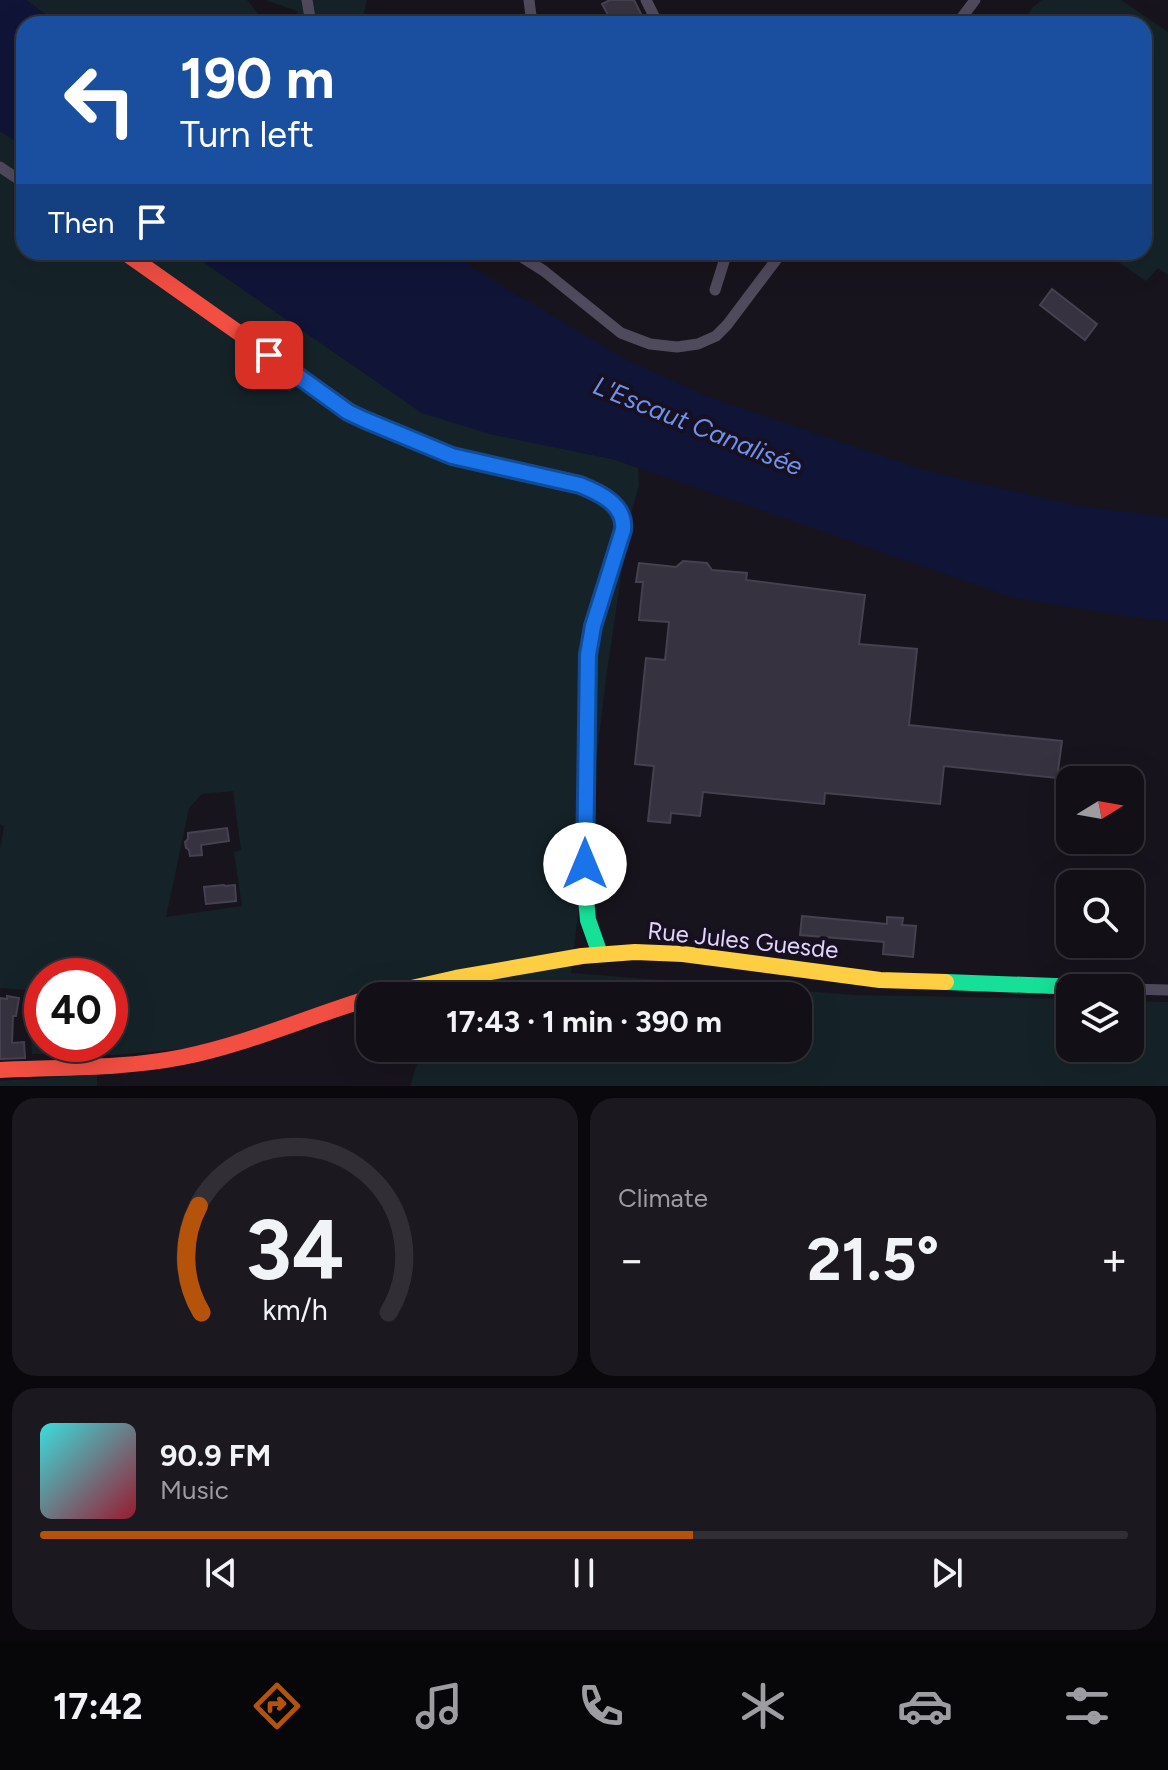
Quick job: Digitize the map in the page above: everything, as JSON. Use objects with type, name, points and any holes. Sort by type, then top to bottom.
[{"type":"street","points":[[135,260],[357,416],[452,456],[580,485],[600,495],[621,512],[623,530],[593,626],[586,668],[585,889],[588,920],[600,954]]},
{"type":"street","points":[[527,260],[621,333],[668,347],[698,344],[716,336],[776,260]]},
{"type":"street","points":[[715,290],[724,260]]},
{"type":"street","name":"Rue Jules Guesde","points":[[438,982],[600,954],[635,952],[671,953],[898,981],[1056,986]]},
{"type":"street","points":[[1144,989],[1168,990]]},
{"type":"street","points":[[0,1070],[137,1063],[185,1056],[356,1003]]},
{"type":"shaded area","points":[[26,0],[247,0],[260,16],[48,16]]},
{"type":"shaded area","points":[[265,0],[367,0],[363,16],[298,16],[297,11]]},
{"type":"shaded area","points":[[1042,0],[1121,0],[1144,16],[1027,16]]},
{"type":"shaded area","points":[[1152,21],[1168,32],[1168,275],[1158,268],[1146,281],[1116,260],[1152,260]]},
{"type":"shaded area","points":[[0,131],[16,141],[16,260],[201,260],[422,413],[638,468],[639,485],[629,521],[606,678],[571,973],[687,982],[356,982],[356,1011],[186,1064],[181,1049],[128,1054],[128,958],[24,958],[24,990],[0,988],[0,850],[4,826],[0,824]],"holes":[[[233,791],[241,850],[234,852],[242,906],[166,917],[189,808],[202,794]]]},
{"type":"shaded area","points":[[812,992],[1056,999],[1056,1062],[1144,1062],[1144,1001],[1168,1002],[1168,1086],[410,1086],[418,1062],[812,1062]]},
{"type":"shaded area","points":[[97,1074],[97,1086],[0,1086],[0,1081]]},
{"type":"water","points":[[0,0],[26,0],[48,16],[16,16],[16,141],[0,131]]},
{"type":"water","name":"L'Escaut Canalisée","points":[[201,260],[462,260],[627,360],[714,399],[927,471],[1074,505],[1168,517],[1168,621],[1014,598],[616,460],[489,434],[422,413]]},
{"type":"building","points":[[610,0],[634,0],[642,16],[609,16],[602,4]]},
{"type":"building","points":[[1052,289],[1097,324],[1085,340],[1040,305]]},
{"type":"building","points":[[683,561],[707,563],[712,570],[747,573],[746,580],[865,595],[859,644],[917,649],[909,725],[1062,741],[1056,778],[944,766],[940,804],[825,793],[824,804],[703,792],[700,816],[671,813],[670,823],[648,821],[654,766],[635,764],[646,658],[665,660],[669,622],[639,620],[643,582],[636,582],[639,563],[676,567]]},
{"type":"building","points":[[227,828],[229,841],[201,845],[202,855],[190,856],[185,842],[188,833]]},
{"type":"building","points":[[235,885],[236,901],[206,904],[204,887]]},
{"type":"building","points":[[802,916],[887,924],[887,917],[903,918],[902,925],[916,926],[913,957],[883,954],[884,942],[800,935]]},
{"type":"building","points":[[7,996],[19,998],[16,1016],[13,1016],[12,1043],[24,1042],[24,1058],[0,1059],[0,998],[7,999]]},
{"type":"traffic: fast","points":[[578,485],[609,500],[619,513],[623,530],[593,626],[588,655],[585,889],[588,920],[600,954]]},
{"type":"traffic: fast","points":[[946,982],[1056,986]]},
{"type":"traffic: slow","points":[[438,982],[582,956],[635,952],[683,954],[880,980],[946,982]]},
{"type":"traffic: jam","points":[[135,260],[357,416],[452,456],[578,485]]},
{"type":"traffic: jam","points":[[0,1070],[115,1066],[183,1057],[254,1038],[356,1003]]},
{"type":"route","points":[[269,355],[348,412],[452,456],[580,485],[600,495],[621,512],[623,530],[593,626],[586,668],[585,864]]}]
